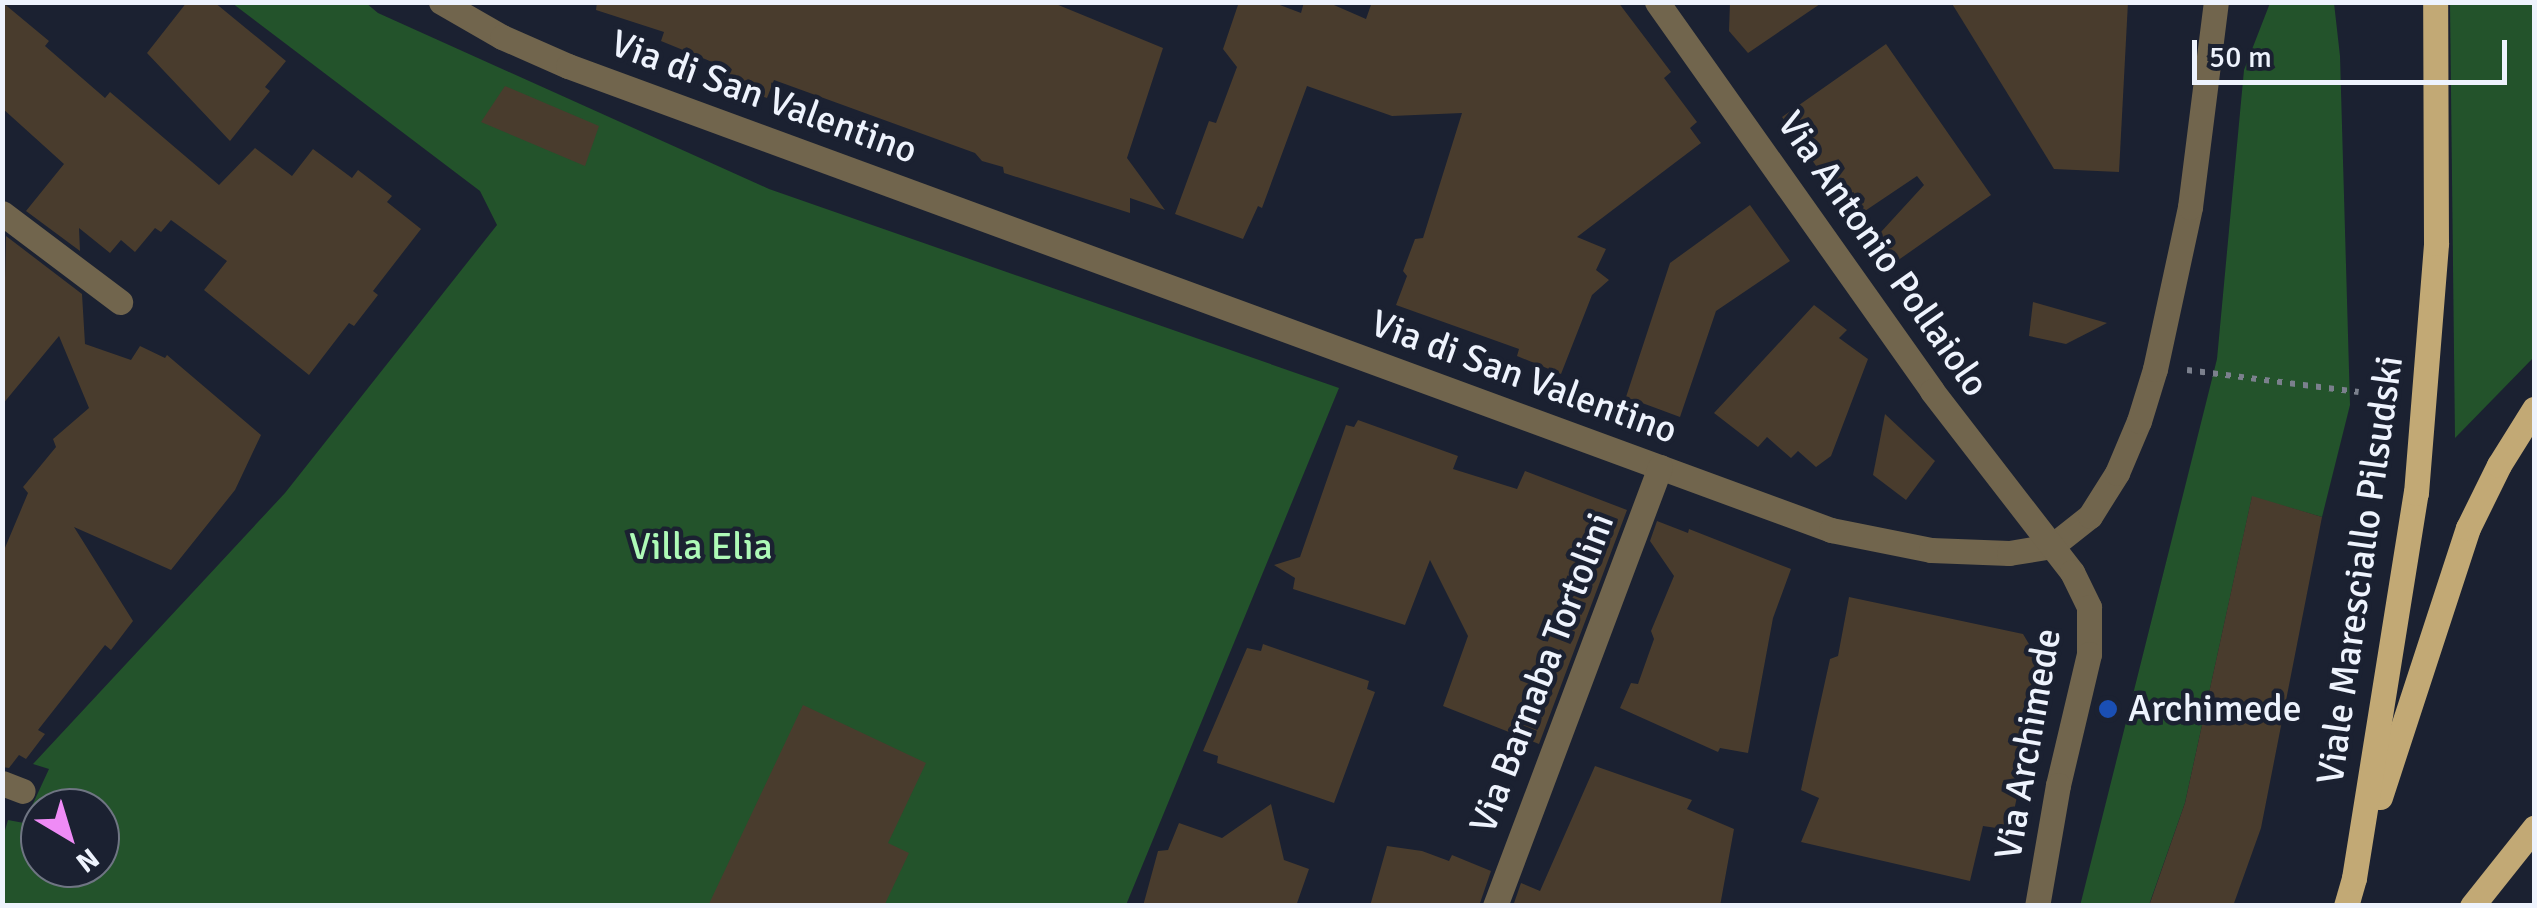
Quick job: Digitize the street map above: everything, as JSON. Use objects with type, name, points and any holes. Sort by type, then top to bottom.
[{"type":"main road","name":"Viale Maresciallo Pilsudski","points":[[2346,906],[2354,878],[2416,493],[2436,243],[2435,2]]},
{"type":"main road","points":[[2354,878],[2446,588],[2491,480],[2534,409]]},
{"type":"main road","points":[[2472,906],[2534,828]]},
{"type":"street","name":"Via di San Valentino","points":[[441,2],[502,37],[568,66],[1832,530],[1902,546],[2009,553],[2052,546]]},
{"type":"street","name":"Via Antonio Pollaiolo","points":[[1657,2],[1932,392],[2052,546]]},
{"type":"street","points":[[2052,546],[2070,535],[2104,496],[2139,420],[2155,369],[2193,190],[2216,2]]},
{"type":"street","points":[[2,212],[120,302]]},
{"type":"street","name":"Via Barnaba Tortolini","points":[[1495,906],[1660,467]]},
{"type":"street","name":"Via Archimede","points":[[2038,906],[2091,630],[2081,590],[2052,546]]},
{"type":"path","points":[[2155,369],[2360,392]]},
{"type":"green space","name":"Villa Elia","points":[[232,3],[366,3],[378,13],[769,189],[1339,388],[1126,905],[3,906],[3,837],[8,820],[20,822],[20,888],[120,888],[120,788],[40,788],[49,769],[33,764],[285,493],[497,225],[480,191]]},
{"type":"green space","points":[[2270,3],[2334,3],[2340,56],[2350,405],[2322,517],[2252,497],[2185,803],[2149,905],[2080,906],[2217,359],[2244,70]]},
{"type":"green space","points":[[2450,3],[2534,3],[2534,357],[2455,438]]},
{"type":"building","points":[[2,2],[49,41],[45,46],[105,98],[110,92],[219,185],[255,148],[292,176],[313,149],[352,178],[358,170],[392,196],[387,202],[421,229],[373,291],[378,295],[354,326],[349,323],[309,375],[204,290],[227,261],[171,220],[161,232],[155,228],[135,252],[121,240],[110,253],[79,228],[80,251],[26,211],[64,164],[2,108]]},
{"type":"building","points":[[187,2],[214,2],[286,61],[265,87],[270,91],[230,141],[147,53]]},
{"type":"building","points":[[597,2],[1051,2],[1163,48],[1127,158],[1165,210],[1130,198],[1130,213],[1004,173],[1003,167],[982,161],[975,153],[774,80],[767,98],[716,79],[722,66],[661,41],[664,32],[596,10]]},
{"type":"building","points":[[1239,2],[1272,2],[1301,13],[1304,2],[1327,2],[1366,19],[1372,2],[1618,2],[1671,72],[1664,78],[1697,122],[1690,128],[1701,143],[1577,237],[1606,249],[1596,270],[1609,280],[1592,295],[1561,374],[1517,356],[1519,349],[1396,305],[1407,276],[1403,271],[1415,239],[1423,238],[1462,113],[1392,116],[1307,86],[1262,208],[1258,206],[1243,239],[1175,214],[1209,121],[1216,123],[1237,67],[1223,49]]},
{"type":"building","points":[[1730,2],[1823,2],[1748,53],[1729,31]]},
{"type":"building","points":[[1951,2],[2128,2],[2119,172],[2054,169]]},
{"type":"building","points":[[1886,44],[1991,195],[1887,268],[1870,244],[1924,185],[1917,176],[1853,219],[1782,117]]},
{"type":"building","points":[[505,86],[599,126],[585,166],[481,122]]},
{"type":"building","points":[[1750,205],[1790,261],[1716,311],[1680,417],[1626,397],[1670,263]]},
{"type":"building","points":[[6,236],[82,294],[85,344],[131,360],[140,346],[165,358],[167,355],[261,435],[235,490],[171,570],[74,527],[133,621],[111,650],[105,645],[38,730],[45,734],[26,759],[19,755],[9,768],[2,767],[2,555],[28,493],[23,487],[56,447],[53,439],[89,408],[59,336],[2,405]]},
{"type":"building","points":[[2033,302],[2107,323],[2066,344],[2029,336]]},
{"type":"building","points":[[1814,305],[1847,330],[1839,338],[1868,359],[1831,456],[1816,467],[1798,451],[1791,458],[1767,437],[1758,447],[1714,413]]},
{"type":"building","points":[[1885,414],[1935,461],[1906,500],[1873,475]]},
{"type":"building","points":[[1358,420],[1458,456],[1453,469],[1517,489],[1525,471],[1627,510],[1539,744],[1443,706],[1468,636],[1430,560],[1405,625],[1293,589],[1295,578],[1274,565],[1300,557],[1346,425],[1354,427]]},
{"type":"building","points":[[2252,496],[2322,517],[2261,828],[2233,906],[2149,906],[2185,803]]},
{"type":"building","points":[[1657,521],[1688,533],[1689,529],[1791,569],[1773,618],[1748,753],[1720,748],[1718,752],[1620,708],[1631,683],[1638,684],[1654,639],[1651,631],[1674,576],[1650,541]]},
{"type":"building","points":[[1849,597],[2023,634],[2036,656],[2046,658],[2010,830],[1983,826],[1970,881],[1801,842],[1819,798],[1801,790],[1830,659],[1838,656]]},
{"type":"building","points":[[1263,644],[1369,681],[1367,689],[1375,692],[1334,803],[1217,763],[1218,756],[1203,751],[1247,648],[1261,651]]},
{"type":"building","points":[[803,705],[926,763],[888,843],[909,853],[884,906],[708,906]]},
{"type":"building","points":[[1595,766],[1692,800],[1687,809],[1734,829],[1720,906],[1513,906],[1521,883],[1540,891]]},
{"type":"building","points":[[1271,804],[1284,860],[1309,869],[1296,906],[1143,906],[1158,851],[1168,850],[1179,823],[1222,838]]},
{"type":"building","points":[[1387,846],[1422,851],[1449,861],[1452,855],[1491,871],[1479,906],[1370,906]]},
{"type":"place","name":"Archimede","points":[[2108,709]]}]
